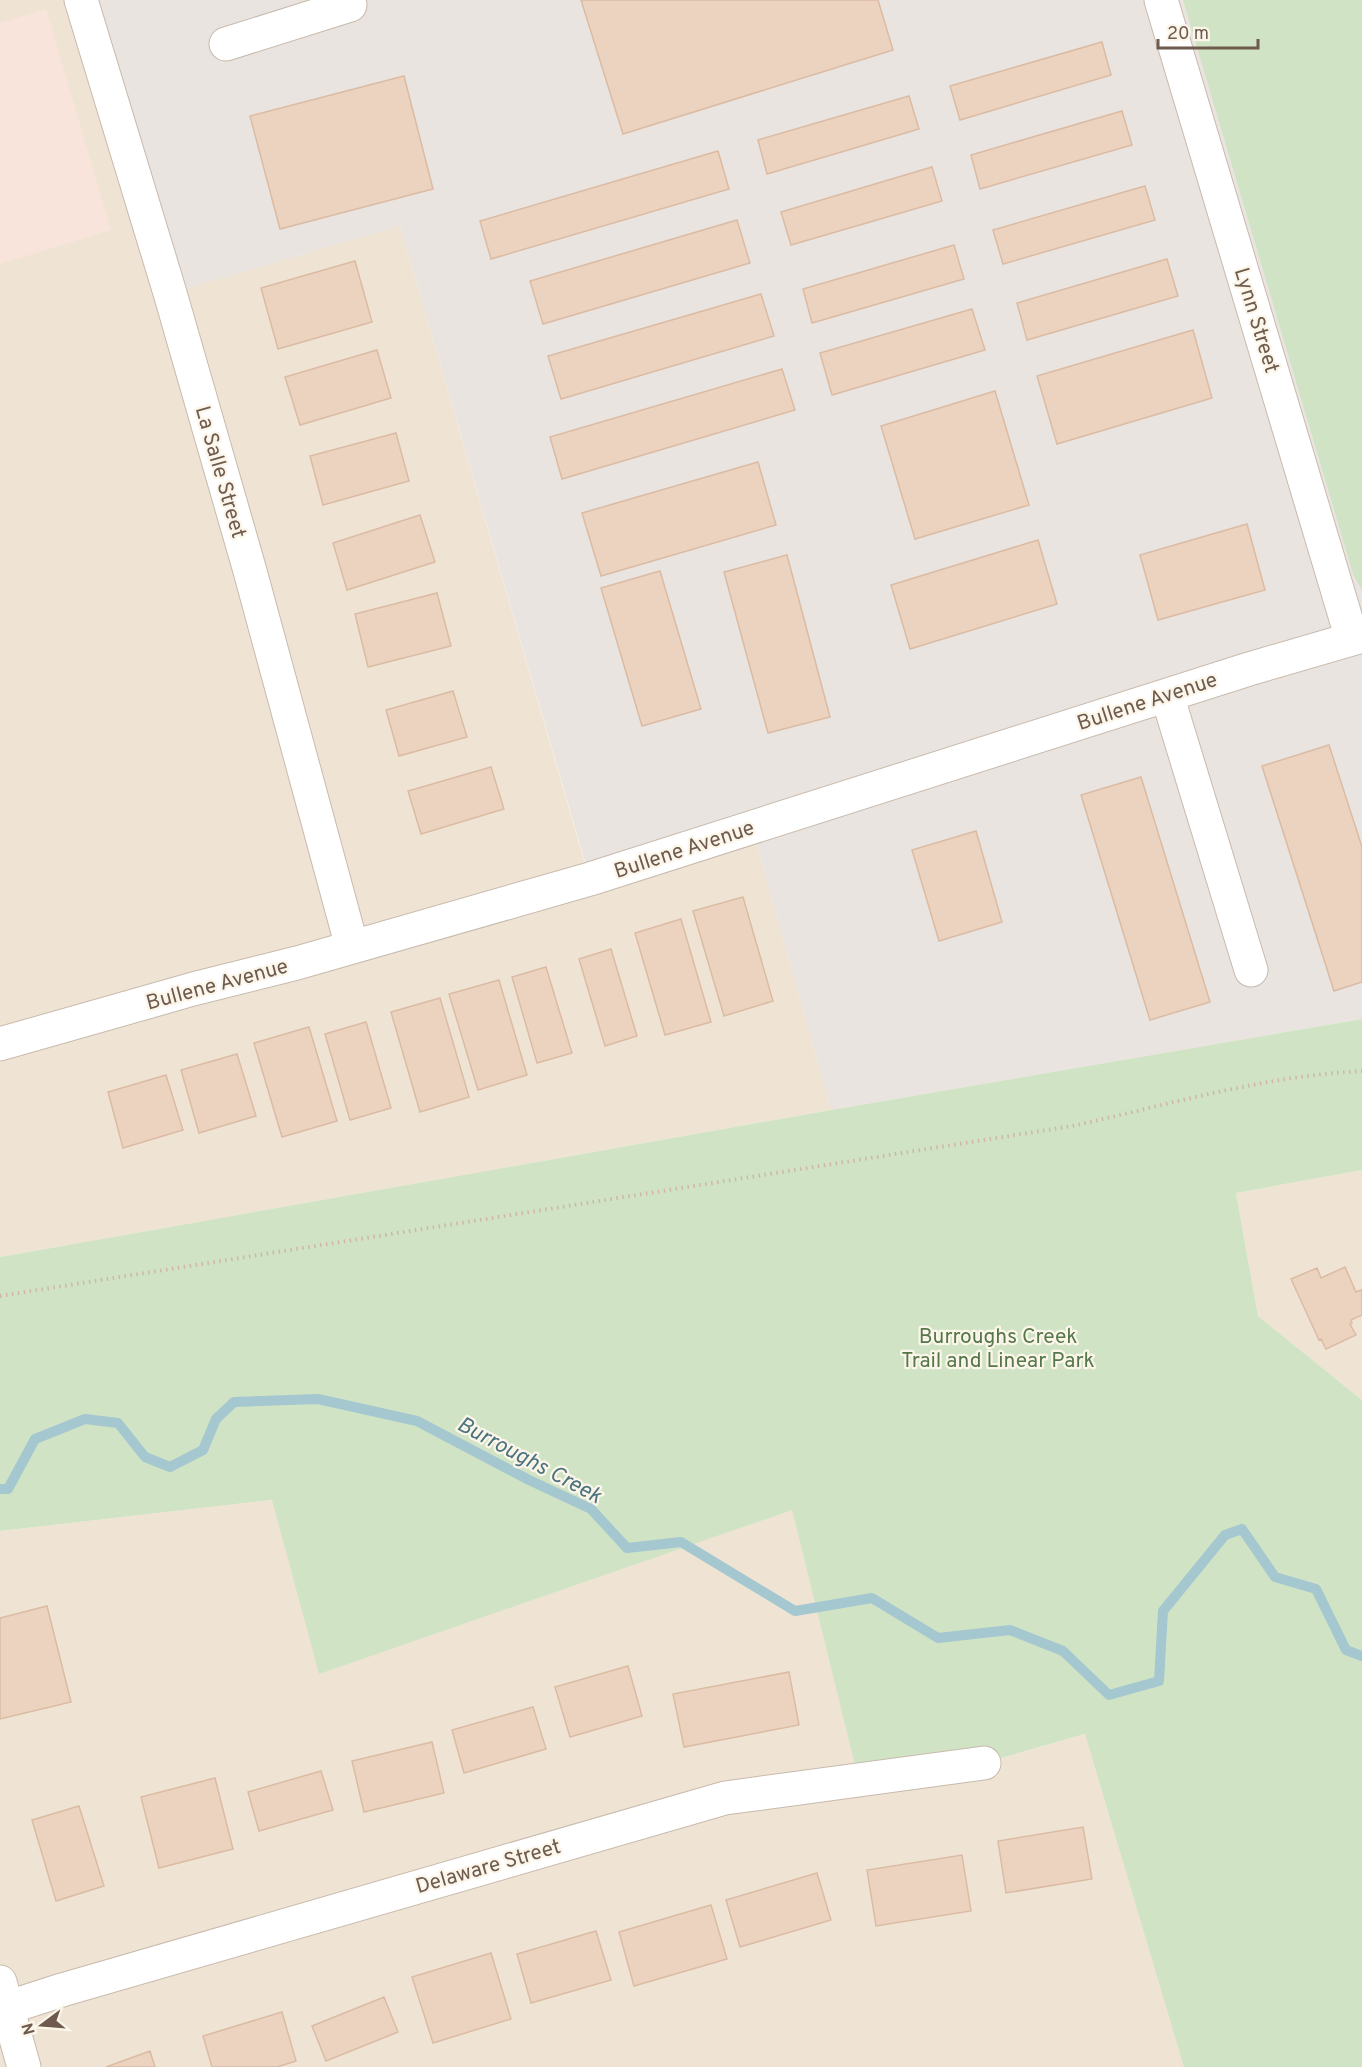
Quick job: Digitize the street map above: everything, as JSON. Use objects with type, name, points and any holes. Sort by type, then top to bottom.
[{"type":"street","name":"La Salle Street","points":[[81,0],[173,304],[250,571],[352,947]]},
{"type":"street","points":[[226,44],[350,5],[349,0]]},
{"type":"street","name":"Lynn Street","points":[[1161,0],[1357,638]]},
{"type":"street","name":"Bullene Avenue","points":[[0,1044],[590,879],[1167,695],[1357,638]]},
{"type":"street","points":[[1167,695],[1251,970]]},
{"type":"street","name":"Delaware Street","points":[[2,2000],[725,1798],[984,1763]]},
{"type":"street","points":[[2,2000],[24,2067]]},
{"type":"path","points":[[0,1296],[1072,1126],[1228,1090],[1335,1072],[1362,1071]]},
{"type":"shaded area","points":[[0,0],[81,0],[170,293],[400,226],[589,878],[752,827],[831,1110],[0,1257]]},
{"type":"shaded area","points":[[81,0],[1362,0],[1362,1019],[831,1110],[752,827],[590,879],[400,226],[170,293]]},
{"type":"shaded area","points":[[46,9],[111,230],[0,264],[0,23]]},
{"type":"shaded area","points":[[1362,1170],[1362,1400],[1258,1316],[1236,1193]]},
{"type":"shaded area","points":[[272,1500],[582,1582],[792,1509],[829,1659],[984,1763],[1086,1734],[1099,1779],[1362,2067],[0,2067],[0,1531]]},
{"type":"green space","points":[[1183,0],[1362,0],[1362,591],[1353,574]]},
{"type":"green space","name":"Burroughs Creek Trail and Linear Park","points":[[1362,1019],[1362,1170],[1236,1193],[1258,1316],[1362,1400],[1362,2067],[1184,2067],[1085,1734],[984,1763],[859,1781],[792,1510],[319,1674],[272,1500],[0,1531],[0,1257]]},
{"type":"building","points":[[581,0],[878,0],[893,50],[623,134]]},
{"type":"building","points":[[1102,42],[1111,75],[960,120],[950,86]]},
{"type":"building","points":[[404,76],[433,189],[280,229],[250,116]]},
{"type":"building","points":[[909,96],[919,129],[767,174],[758,140]]},
{"type":"building","points":[[1122,111],[1132,145],[980,189],[971,155]]},
{"type":"building","points":[[718,151],[729,189],[491,259],[480,221]]},
{"type":"building","points":[[932,167],[942,201],[791,245],[781,212]]},
{"type":"building","points":[[1145,186],[1155,220],[1003,264],[993,230]]},
{"type":"building","points":[[737,220],[750,263],[543,324],[530,281]]},
{"type":"building","points":[[954,245],[964,279],[812,323],[803,289]]},
{"type":"building","points":[[1167,259],[1178,296],[1027,340],[1017,303]]},
{"type":"building","points":[[355,261],[372,322],[278,349],[261,288]]},
{"type":"building","points":[[761,294],[774,336],[561,399],[548,356]]},
{"type":"building","points":[[972,309],[985,350],[832,395],[820,353]]},
{"type":"building","points":[[1193,330],[1212,398],[1057,444],[1037,376]]},
{"type":"building","points":[[377,350],[391,398],[300,425],[285,377]]},
{"type":"building","points":[[782,369],[795,410],[562,479],[550,437]]},
{"type":"building","points":[[995,391],[1029,505],[915,539],[881,426]]},
{"type":"building","points":[[396,433],[409,481],[323,505],[310,456]]},
{"type":"building","points":[[758,462],[776,525],[601,576],[582,513]]},
{"type":"building","points":[[420,515],[435,562],[347,590],[333,543]]},
{"type":"building","points":[[1247,524],[1265,590],[1158,620],[1140,555]]},
{"type":"building","points":[[1038,540],[1057,604],[910,649],[891,585]]},
{"type":"building","points":[[787,555],[830,717],[768,733],[724,572]]},
{"type":"building","points":[[660,571],[701,709],[642,726],[601,588]]},
{"type":"building","points":[[437,593],[451,646],[368,667],[355,614]]},
{"type":"building","points":[[453,691],[467,737],[399,756],[386,710]]},
{"type":"building","points":[[1329,745],[1362,847],[1362,982],[1334,991],[1262,766]]},
{"type":"building","points":[[491,767],[504,809],[421,834],[408,791]]},
{"type":"building","points":[[1141,777],[1210,1002],[1150,1020],[1081,795]]},
{"type":"building","points":[[976,831],[1002,922],[939,941],[912,850]]},
{"type":"building","points":[[743,897],[773,1001],[724,1016],[693,911]]},
{"type":"building","points":[[681,919],[711,1022],[665,1035],[635,933]]},
{"type":"building","points":[[611,949],[637,1036],[605,1046],[579,959]]},
{"type":"building","points":[[546,967],[572,1053],[537,1063],[512,977]]},
{"type":"building","points":[[499,980],[527,1075],[478,1090],[449,994]]},
{"type":"building","points":[[440,998],[469,1097],[420,1112],[391,1012]]},
{"type":"building","points":[[366,1022],[391,1108],[350,1120],[325,1034]]},
{"type":"building","points":[[309,1027],[337,1121],[282,1137],[254,1043]]},
{"type":"building","points":[[237,1054],[256,1116],[199,1133],[181,1070]]},
{"type":"building","points":[[166,1075],[183,1130],[123,1148],[108,1092]]},
{"type":"building","points":[[1345,1267],[1356,1292],[1361,1290],[1362,1292],[1362,1315],[1351,1320],[1350,1324],[1356,1335],[1326,1349],[1321,1339],[1319,1340],[1291,1279],[1317,1268],[1321,1278]]},
{"type":"building","points":[[47,1606],[71,1702],[0,1719],[0,1618]]},
{"type":"building","points":[[628,1666],[642,1716],[570,1737],[555,1687]]},
{"type":"building","points":[[789,1672],[799,1725],[684,1747],[673,1694]]},
{"type":"building","points":[[533,1707],[546,1749],[464,1773],[452,1730]]},
{"type":"building","points":[[432,1742],[444,1793],[364,1812],[352,1761]]},
{"type":"building","points":[[321,1771],[333,1810],[259,1831],[248,1792]]},
{"type":"building","points":[[215,1778],[233,1849],[159,1868],[141,1797]]},
{"type":"building","points":[[79,1806],[104,1886],[56,1901],[32,1820]]},
{"type":"building","points":[[1083,1827],[1092,1879],[1006,1893],[998,1841]]},
{"type":"building","points":[[962,1855],[971,1911],[876,1926],[867,1870]]},
{"type":"building","points":[[817,1873],[831,1920],[740,1947],[726,1900]]},
{"type":"building","points":[[711,1905],[727,1959],[634,1986],[619,1932]]},
{"type":"building","points":[[596,1931],[611,1980],[531,2003],[517,1954]]},
{"type":"building","points":[[491,1953],[511,2019],[433,2043],[412,1977]]},
{"type":"building","points":[[384,1997],[398,2032],[326,2061],[312,2026]]},
{"type":"building","points":[[282,2012],[296,2061],[277,2067],[212,2067],[203,2036]]},
{"type":"building","points":[[150,2051],[155,2067],[106,2067]]},
{"type":"waterway","name":"Burroughs Creek","points":[[0,1489],[8,1489],[35,1439],[85,1419],[118,1423],[145,1457],[170,1467],[203,1450],[216,1419],[234,1402],[318,1399],[417,1421],[529,1480],[591,1509],[627,1548],[681,1542],[795,1611],[872,1598],[938,1638],[1010,1630],[1063,1651],[1109,1695],[1159,1681],[1163,1611],[1225,1535],[1242,1529],[1275,1577],[1316,1589],[1346,1650],[1362,1656]]}]
